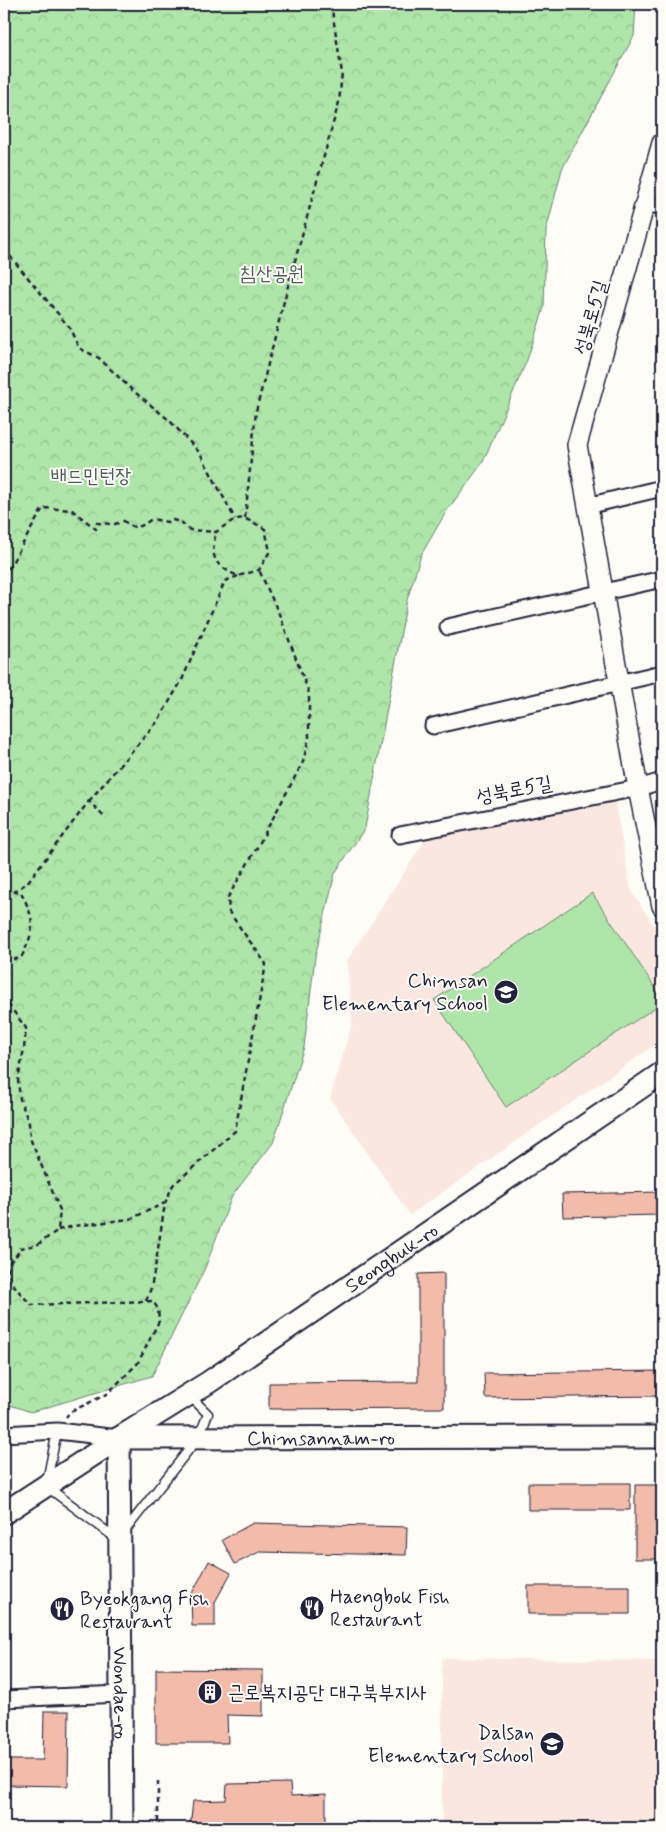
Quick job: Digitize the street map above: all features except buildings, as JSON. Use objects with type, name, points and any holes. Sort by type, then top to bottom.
[{"type":"main road","name":"Seongbuk-ro","points":[[119,1438],[189,1394],[662,1074]]},
{"type":"main road","name":"Chimsannam-ro","points":[[119,1438],[662,1437]]},
{"type":"main road","points":[[4,1513],[119,1438]]},
{"type":"main road","name":"Wondae-ro","points":[[119,1438],[122,1828]]},
{"type":"street","name":"성북로5길","points":[[662,143],[654,205],[577,445],[638,788],[662,906]]},
{"type":"street","points":[[588,506],[662,488]]},
{"type":"street","points":[[448,627],[662,579]]},
{"type":"street","points":[[434,726],[662,674]]},
{"type":"street","name":"성북로5길","points":[[400,834],[638,788],[662,781]]},
{"type":"street","points":[[4,1434],[57,1431],[119,1438]]},
{"type":"street","points":[[4,1699],[121,1694]]},
{"type":"lane","points":[[57,1431],[46,1486],[118,1540],[198,1438],[208,1414],[189,1394]]},
{"type":"path","points":[[245,518],[256,411],[288,282],[339,102],[342,72],[330,4]]},
{"type":"path","points":[[4,249],[69,327],[79,348],[99,358],[131,390],[169,420],[200,453],[235,519]]},
{"type":"path","points":[[4,577],[43,508],[72,510],[96,529],[97,523],[115,524],[124,521],[131,527],[139,527],[152,519],[167,522],[173,520],[182,523],[190,530],[216,532],[235,519],[245,518],[264,529],[270,551],[259,570],[225,581],[182,680],[158,721],[89,801],[27,884],[13,892]]},
{"type":"path","points":[[216,532],[212,551],[221,568],[238,576]]},
{"type":"path","points":[[146,1301],[151,1288],[165,1203],[173,1185],[235,1131],[266,964],[229,912],[228,896],[258,846],[302,762],[309,738],[308,693],[280,616],[259,570]]},
{"type":"path","points":[[89,801],[106,819]]},
{"type":"path","points":[[4,892],[22,892],[31,913],[32,936],[21,958],[4,961]]},
{"type":"path","points":[[4,978],[4,1000],[26,1028],[18,1080],[20,1099],[29,1123],[30,1138],[60,1210],[58,1230]]},
{"type":"path","points":[[57,1431],[70,1412],[107,1394],[138,1363],[159,1321],[158,1309],[152,1301],[31,1304],[12,1284],[5,1273],[10,1262],[18,1254],[20,1248],[37,1245],[58,1230],[74,1226],[130,1219],[165,1203]]},
{"type":"path","points":[[158,1781],[158,1828]]},
{"type":"path","points":[[368,1822],[368,1828]]},
{"type":"shaded area","name":"Chimsan Elementary School","points":[[614,797],[631,890],[662,938],[662,1040],[410,1215],[330,1098],[352,1023],[347,961],[429,834]]},
{"type":"shaded area","name":"Dalsan Elementary School","points":[[442,1658],[662,1661],[662,1828],[442,1828]]},
{"type":"green space","name":"침산공원","points":[[4,4],[636,4],[634,36],[562,169],[546,231],[544,308],[527,360],[483,462],[446,512],[421,555],[407,600],[365,828],[335,873],[315,957],[304,1047],[273,1143],[232,1196],[205,1268],[152,1376],[31,1412],[4,1403],[4,526],[9,496],[4,490]]},
{"type":"green space","points":[[592,893],[662,998],[662,1003],[506,1107],[434,1000]]},
{"type":"place","name":"Chimsan Elementary School","points":[[506,992]]},
{"type":"place","name":"Haengbok Fish Restaurant","points":[[312,1608]]},
{"type":"place","name":"Byeokgang Fish Restaurant","points":[[62,1609]]},
{"type":"place","name":"근로복지공단 대구북부지사","points":[[210,1692]]},
{"type":"place","name":"Dalsan Elementary School","points":[[552,1744]]},
{"type":"park label","name":"배드민턴장","points":[[91,475]]}]
